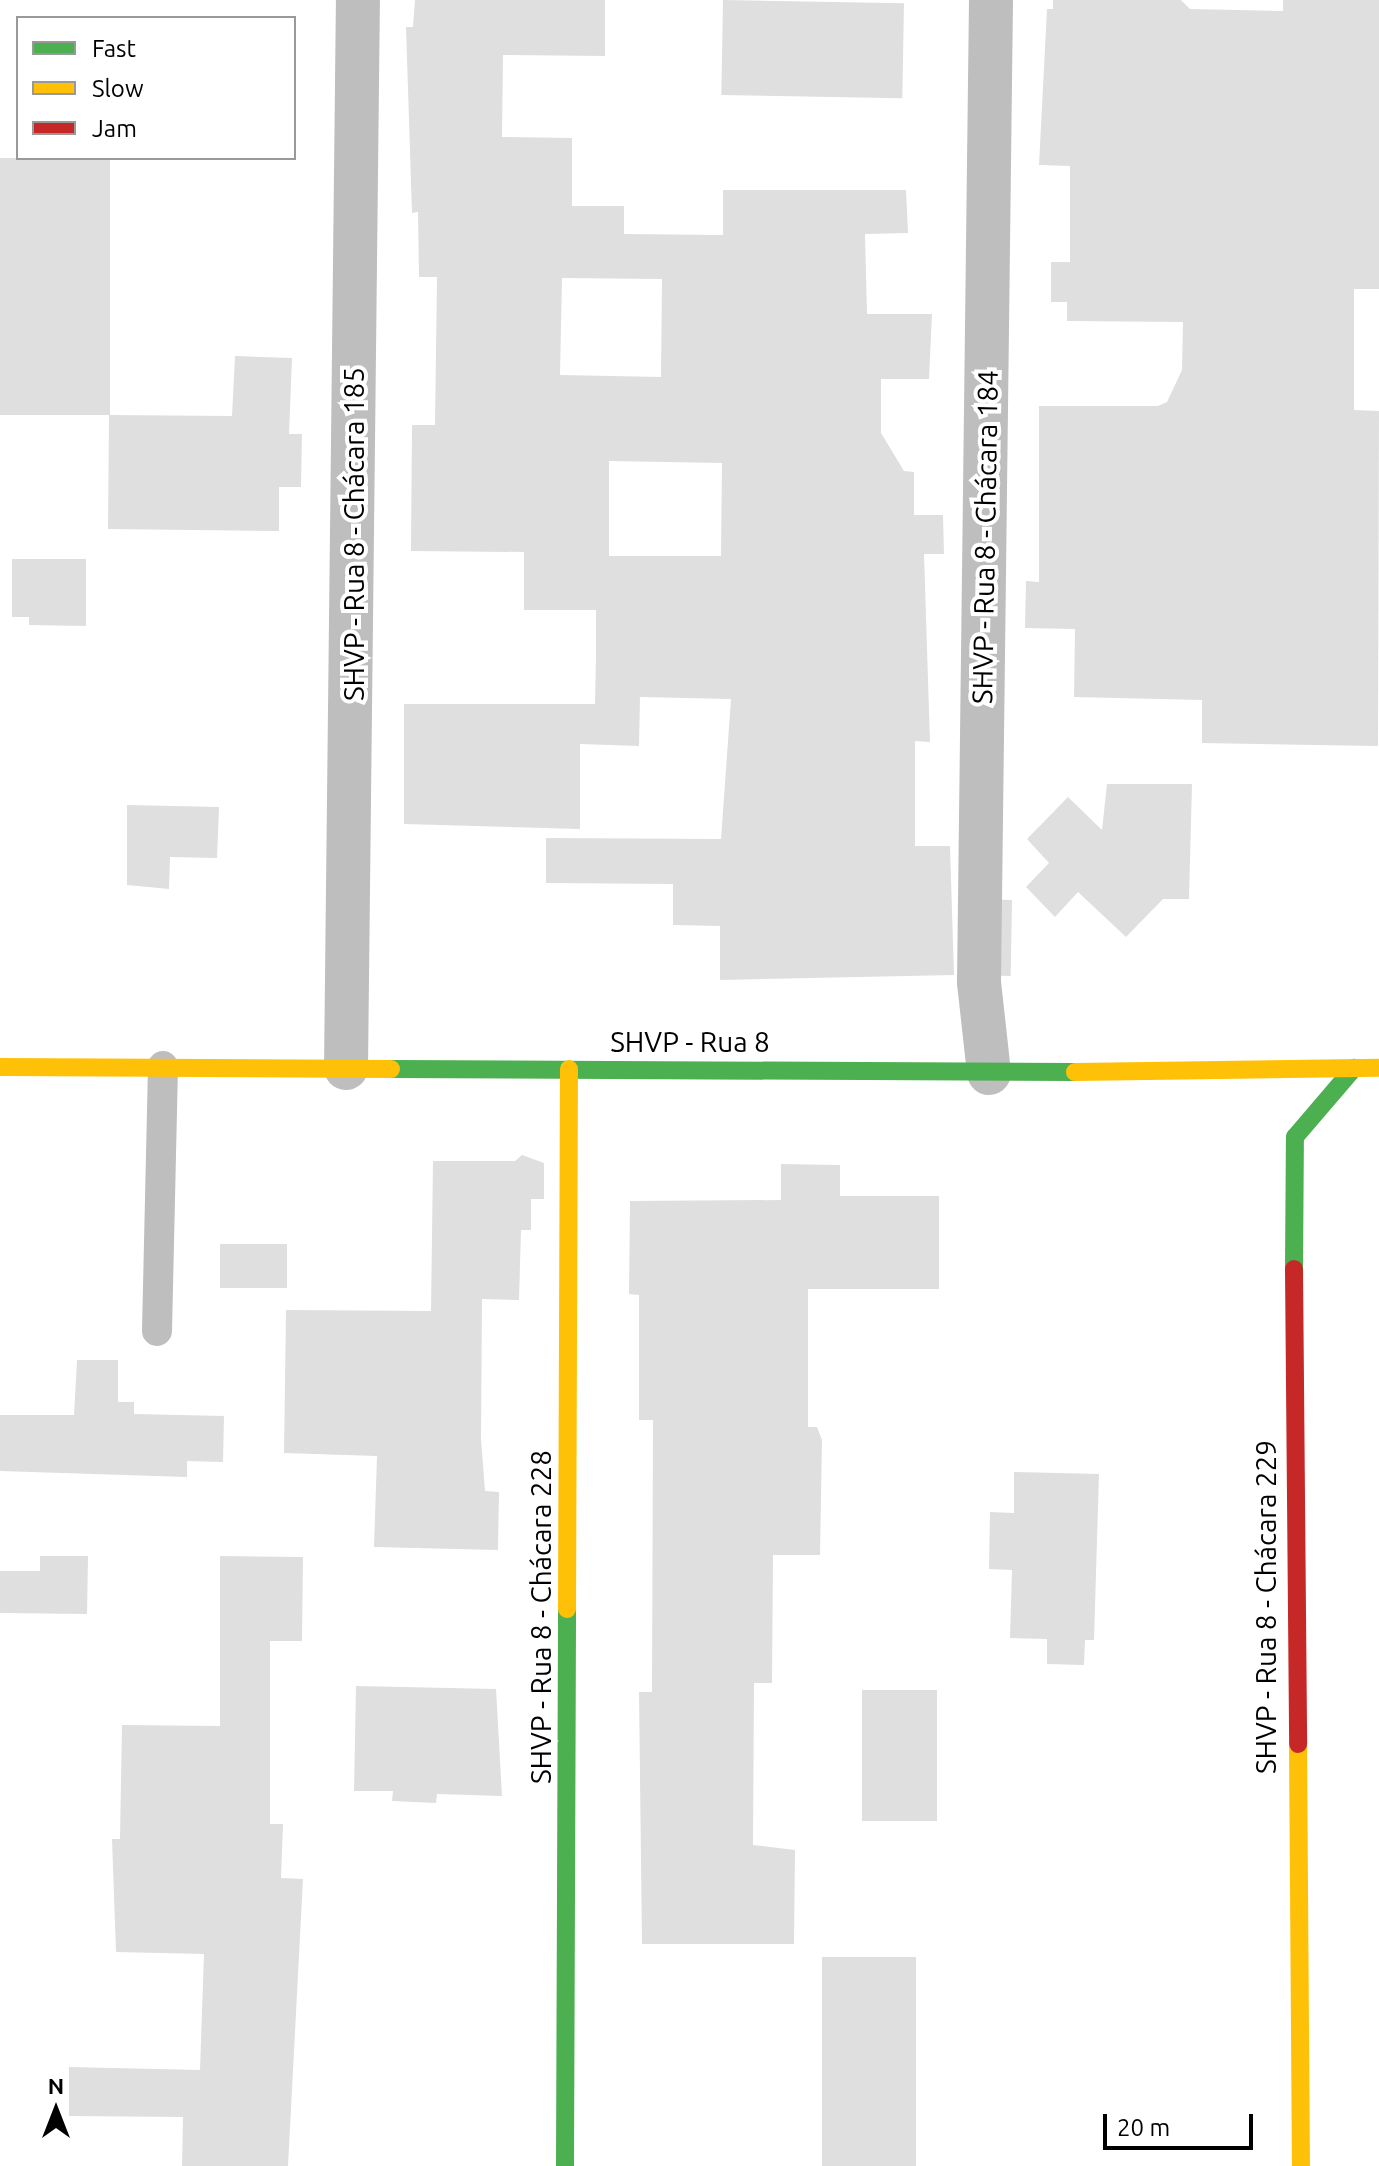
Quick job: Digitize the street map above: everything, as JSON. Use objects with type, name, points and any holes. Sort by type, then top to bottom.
[{"type":"street","name":"SHVP - Rua 8 - Chácara 185","points":[[346,1068],[358,0]]},
{"type":"street","name":"SHVP - Rua 8 - Chácara 184","points":[[989,1073],[979,982],[991,0]]},
{"type":"street","name":"SHVP - Rua 8","points":[[0,1067],[989,1073],[1379,1068]]},
{"type":"street","name":"SHVP - Rua 8 - Chácara 229","points":[[1301,2166],[1293,1152],[1295,1137],[1354,1068]]},
{"type":"street","name":"SHVP - Rua 8 - Chácara 228","points":[[565,2166],[569,1069]]},
{"type":"lane","points":[[157,1331],[163,1066]]},
{"type":"building","points":[[415,0],[605,0],[605,56],[503,55],[502,137],[572,138],[572,206],[624,206],[624,234],[723,235],[723,190],[906,190],[908,233],[865,234],[867,314],[932,314],[929,379],[881,379],[881,433],[904,471],[914,472],[914,515],[943,515],[944,554],[924,554],[930,742],[915,741],[915,846],[950,846],[954,975],[720,980],[720,926],[673,925],[673,884],[546,883],[546,838],[721,839],[731,699],[640,697],[639,746],[580,744],[580,829],[404,824],[404,704],[595,704],[596,655],[596,610],[524,610],[524,552],[411,551],[412,425],[435,425],[437,277],[419,277],[418,212],[412,213],[406,27],[413,27]],"holes":[[[562,278],[662,279],[661,377],[560,375]],[[609,461],[722,463],[721,556],[609,556]]]},
{"type":"building","points":[[723,0],[904,3],[902,98],[721,95]]},
{"type":"building","points":[[1053,0],[1181,0],[1190,9],[1283,11],[1283,0],[1379,0],[1379,289],[1354,289],[1354,410],[1379,411],[1378,746],[1202,743],[1202,700],[1074,697],[1075,629],[1025,628],[1026,581],[1039,582],[1039,406],[1158,406],[1167,402],[1182,370],[1183,322],[1067,321],[1067,302],[1051,302],[1051,262],[1070,262],[1070,166],[1039,165],[1047,9],[1053,9]]},
{"type":"building","points":[[0,158],[110,160],[110,415],[0,415]]},
{"type":"building","points":[[235,356],[292,358],[289,434],[302,434],[301,487],[279,487],[279,531],[108,529],[109,415],[232,416]]},
{"type":"building","points":[[12,559],[86,559],[86,626],[29,625],[29,617],[12,617]]},
{"type":"building","points":[[1107,784],[1192,784],[1189,899],[1163,899],[1126,937],[1078,892],[1055,917],[1026,887],[1049,863],[1027,839],[1068,797],[1102,830]]},
{"type":"building","points":[[127,805],[219,807],[217,858],[170,857],[169,889],[127,885]]},
{"type":"building","points":[[1001,900],[1012,900],[1011,976],[1000,976]]},
{"type":"building","points":[[522,1155],[544,1163],[544,1199],[531,1199],[531,1230],[521,1230],[519,1300],[482,1299],[481,1439],[485,1491],[499,1492],[498,1550],[374,1547],[377,1456],[284,1453],[286,1310],[431,1311],[433,1161],[515,1161]]},
{"type":"building","points":[[781,1164],[840,1165],[840,1196],[939,1196],[939,1289],[808,1289],[808,1427],[817,1427],[822,1440],[820,1555],[773,1555],[772,1683],[754,1683],[753,1845],[795,1850],[794,1944],[642,1944],[639,1692],[652,1692],[653,1420],[639,1420],[639,1295],[629,1294],[630,1201],[781,1200]]},
{"type":"building","points":[[220,1244],[287,1244],[287,1288],[220,1288]]},
{"type":"building","points":[[77,1360],[118,1360],[118,1402],[134,1402],[134,1414],[224,1416],[223,1462],[187,1461],[187,1477],[0,1471],[0,1415],[74,1415]]},
{"type":"building","points":[[1014,1472],[1099,1474],[1094,1640],[1085,1640],[1084,1665],[1047,1664],[1047,1639],[1010,1638],[1012,1570],[989,1569],[990,1512],[1014,1513]]},
{"type":"building","points":[[40,1556],[88,1556],[87,1614],[0,1613],[0,1571],[40,1571]]},
{"type":"building","points":[[220,1556],[303,1557],[302,1641],[270,1641],[270,1824],[283,1824],[281,1878],[303,1879],[288,2166],[182,2166],[183,2117],[69,2116],[69,2067],[200,2070],[204,1954],[116,1952],[112,1839],[120,1839],[122,1725],[220,1726]]},
{"type":"building","points":[[356,1686],[496,1689],[502,1796],[437,1794],[436,1803],[392,1801],[393,1791],[354,1791]]},
{"type":"building","points":[[862,1690],[937,1690],[937,1821],[862,1821]]},
{"type":"building","points":[[822,1957],[916,1957],[916,2166],[822,2166]]},
{"type":"traffic: fast","points":[[1294,1269],[1295,1137],[1354,1068]]},
{"type":"traffic: fast","points":[[391,1069],[1075,1072]]},
{"type":"traffic: fast","points":[[565,2166],[567,1609]]},
{"type":"traffic: slow","points":[[0,1067],[391,1069]]},
{"type":"traffic: slow","points":[[1075,1072],[1379,1068]]},
{"type":"traffic: slow","points":[[567,1609],[569,1069]]},
{"type":"traffic: slow","points":[[1298,1744],[1301,2166]]},
{"type":"traffic: jam","points":[[1294,1269],[1298,1744]]}]
